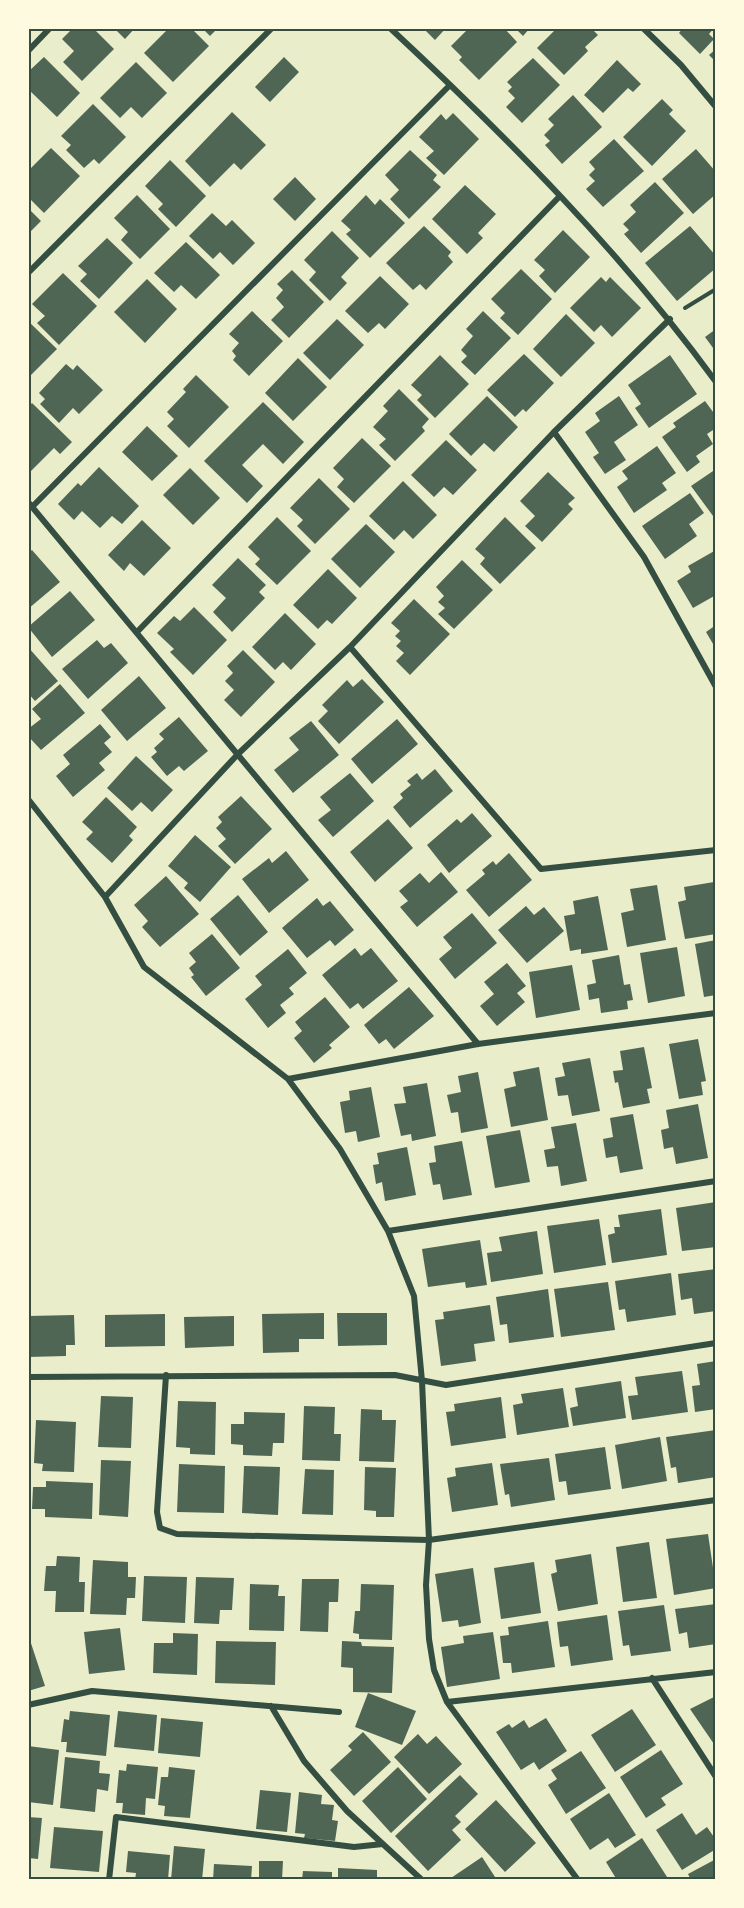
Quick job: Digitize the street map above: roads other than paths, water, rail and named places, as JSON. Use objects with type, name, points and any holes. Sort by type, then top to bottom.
[{"type":"street","points":[[28,51],[50,28]]},
{"type":"street","points":[[28,273],[272,28]]},
{"type":"street","points":[[390,28],[450,85],[559,196],[670,319],[716,382]]},
{"type":"street","points":[[642,28],[681,66],[716,107]]},
{"type":"street","points":[[450,85],[30,505],[478,1044]]},
{"type":"street","points":[[137,632],[559,196]]},
{"type":"street","points":[[105,897],[238,753],[350,647],[554,432],[670,319]]},
{"type":"street","points":[[554,432],[644,557],[716,687]]},
{"type":"street","points":[[350,647],[541,869],[716,849]]},
{"type":"street","points":[[28,799],[105,897],[144,967],[288,1079],[340,1149],[388,1231],[414,1296],[422,1381],[429,1540],[426,1585],[429,1639],[434,1670],[447,1702],[578,1880]]},
{"type":"street","points":[[288,1079],[478,1044],[716,1013]]},
{"type":"street","points":[[388,1231],[716,1181]]},
{"type":"street","points":[[28,1377],[394,1375],[446,1385],[716,1343]]},
{"type":"street","points":[[166,1375],[157,1512],[160,1528],[177,1534],[429,1540],[716,1500]]},
{"type":"street","points":[[447,1702],[716,1672]]},
{"type":"street","points":[[652,1678],[716,1777]]},
{"type":"street","points":[[28,1705],[92,1691],[339,1712]]},
{"type":"street","points":[[271,1706],[304,1761],[347,1811],[422,1880]]},
{"type":"street","points":[[109,1880],[116,1817],[354,1847],[384,1844]]}]
